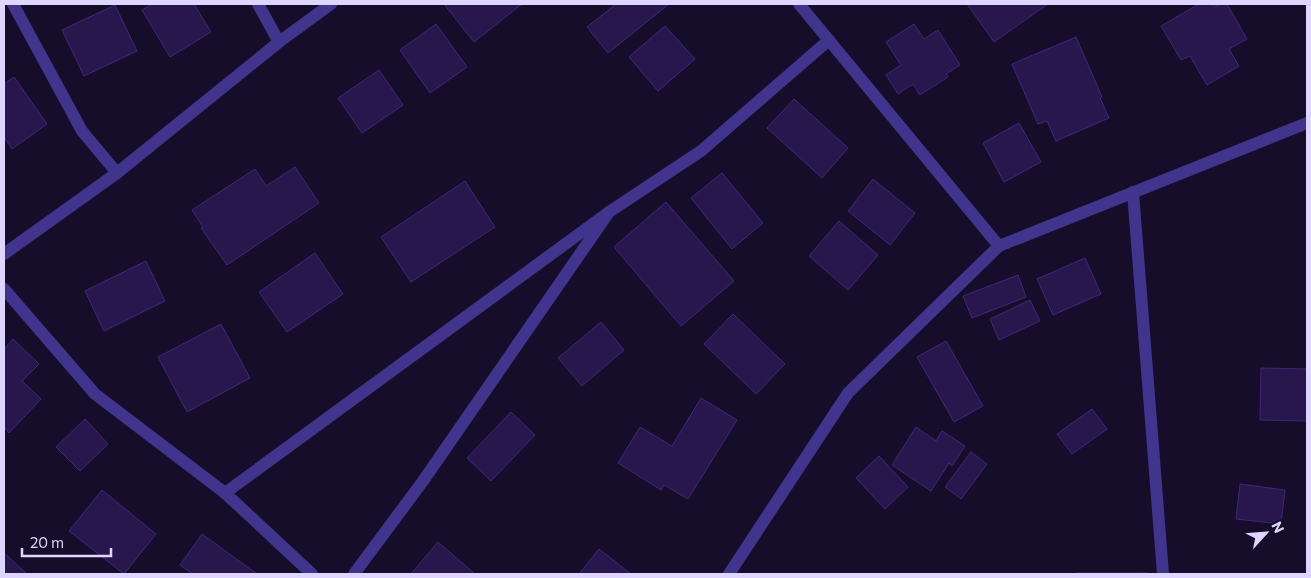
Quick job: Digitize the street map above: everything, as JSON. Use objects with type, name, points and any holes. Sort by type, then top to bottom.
[{"type":"street","points":[[13,4],[82,131],[117,173]]},
{"type":"street","points":[[258,4],[279,42]]},
{"type":"street","points":[[4,254],[117,173],[279,42],[331,4]]},
{"type":"street","points":[[798,4],[999,246]]},
{"type":"street","points":[[225,494],[609,212],[701,151],[829,40]]},
{"type":"street","points":[[729,574],[848,393],[999,246],[1307,123]]},
{"type":"street","points":[[1133,192],[1163,574]]},
{"type":"street","points":[[354,574],[423,481],[609,212]]},
{"type":"street","points":[[4,289],[95,394],[225,494],[312,574]]},
{"type":"building","points":[[152,4],[194,4],[211,32],[170,57],[142,10]]},
{"type":"building","points":[[444,4],[522,4],[474,42]]},
{"type":"building","points":[[616,4],[669,4],[608,53],[587,27]]},
{"type":"building","points":[[967,4],[1048,4],[994,42]]},
{"type":"building","points":[[1199,4],[1213,4],[1215,7],[1220,4],[1227,4],[1247,39],[1229,49],[1239,66],[1207,85],[1190,56],[1181,60],[1161,26]]},
{"type":"building","points":[[115,5],[137,51],[84,76],[62,30]]},
{"type":"building","points":[[436,24],[467,67],[430,93],[400,50]]},
{"type":"building","points":[[914,24],[924,39],[938,30],[960,65],[946,74],[948,77],[920,95],[913,84],[898,94],[886,75],[901,65],[886,42]]},
{"type":"building","points":[[665,26],[695,59],[658,91],[629,57]]},
{"type":"building","points":[[1076,37],[1109,118],[1056,141],[1047,121],[1038,124],[1012,64]]},
{"type":"building","points":[[379,70],[403,105],[362,133],[338,98]]},
{"type":"building","points":[[14,77],[47,124],[12,149],[4,137],[4,84]]},
{"type":"building","points":[[794,99],[848,148],[822,178],[767,128]]},
{"type":"building","points":[[1019,123],[1041,162],[1004,182],[983,143]]},
{"type":"building","points":[[295,167],[319,203],[227,265],[201,228],[203,227],[192,210],[255,169],[266,186]]},
{"type":"building","points":[[722,173],[763,223],[732,249],[691,198]]},
{"type":"building","points":[[873,179],[915,213],[890,245],[848,211]]},
{"type":"building","points":[[465,181],[495,227],[411,282],[381,237]]},
{"type":"building","points":[[666,202],[734,281],[681,326],[614,247]]},
{"type":"building","points":[[839,221],[878,255],[848,290],[809,256]]},
{"type":"building","points":[[315,253],[343,294],[287,332],[259,292]]},
{"type":"building","points":[[1085,258],[1101,294],[1053,315],[1037,279]]},
{"type":"building","points":[[146,261],[165,301],[104,331],[85,291]]},
{"type":"building","points":[[1018,275],[1026,297],[972,318],[963,296]]},
{"type":"building","points":[[1030,300],[1040,321],[999,340],[990,319]]},
{"type":"building","points":[[733,314],[785,364],[756,394],[704,344]]},
{"type":"building","points":[[601,322],[624,350],[582,386],[558,358]]},
{"type":"building","points":[[221,324],[250,378],[187,412],[158,357]]},
{"type":"building","points":[[13,339],[39,364],[22,381],[41,399],[9,433],[4,427],[4,349]]},
{"type":"building","points":[[946,341],[983,406],[954,422],[917,357]]},
{"type":"building","points":[[1261,368],[1307,369],[1307,421],[1260,420]]},
{"type":"building","points":[[701,398],[737,420],[688,499],[664,485],[661,490],[618,463],[640,427],[672,446]]},
{"type":"building","points":[[1092,409],[1107,429],[1072,454],[1057,434]]},
{"type":"building","points":[[511,412],[535,435],[491,481],[467,458]]},
{"type":"building","points":[[85,419],[108,444],[80,471],[56,447]]},
{"type":"building","points":[[916,427],[936,441],[942,431],[965,446],[952,466],[949,463],[931,491],[892,465]]},
{"type":"building","points":[[971,452],[987,464],[961,499],[945,487]]},
{"type":"building","points":[[879,456],[908,487],[885,509],[856,478]]},
{"type":"building","points":[[1240,484],[1285,490],[1281,524],[1236,519]]},
{"type":"building","points":[[102,490],[156,534],[124,574],[69,531]]},
{"type":"building","points":[[202,534],[257,574],[193,574],[180,565]]},
{"type":"building","points":[[438,542],[475,574],[411,574]]},
{"type":"building","points":[[599,549],[631,574],[579,574]]},
{"type":"building","points":[[4,553],[26,573],[26,574],[4,574]]},
{"type":"building","points":[[1147,573],[1147,574],[1077,574]]}]
